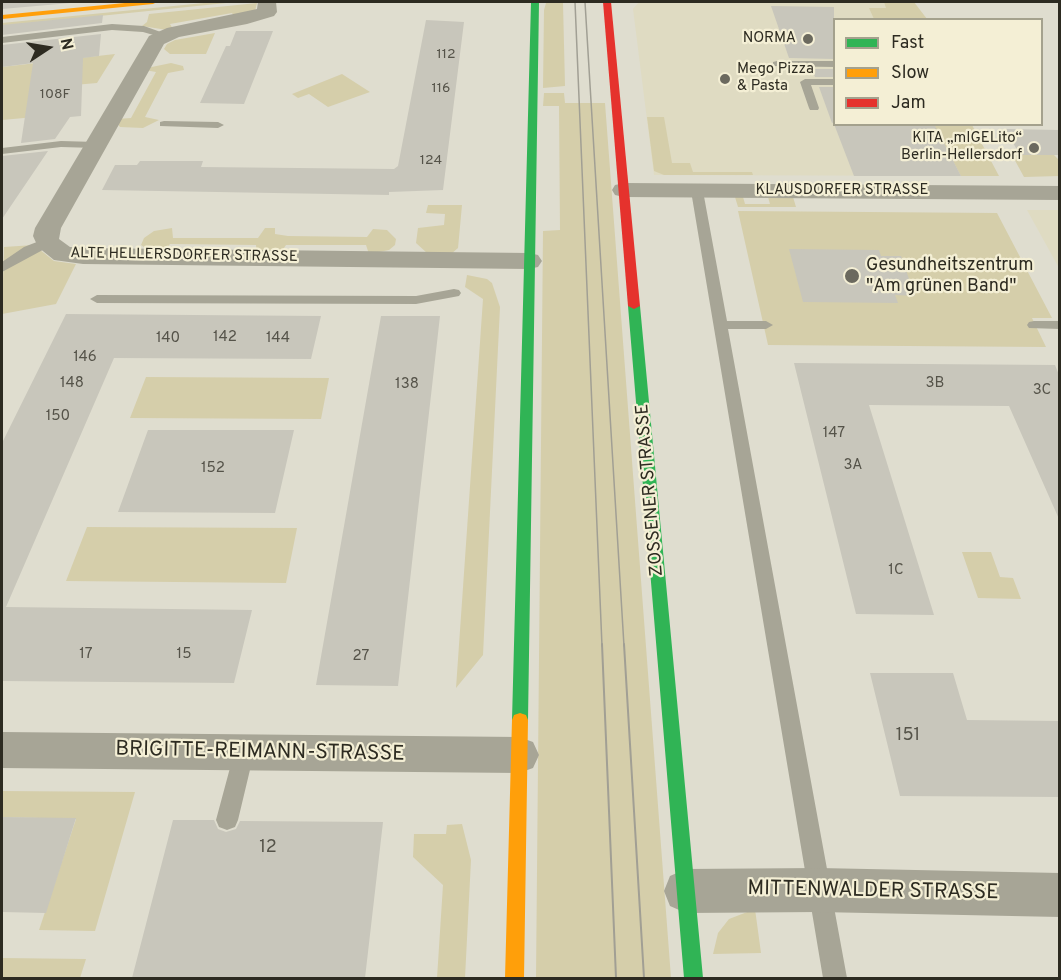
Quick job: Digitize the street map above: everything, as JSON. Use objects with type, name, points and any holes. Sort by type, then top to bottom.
[{"type":"street","points":[[2,17],[153,2]]},
{"type":"street","points":[[164,35],[267,12],[267,2]]},
{"type":"street","points":[[514,978],[535,2]]},
{"type":"street","name":"ZOSSENER STRASSE","points":[[607,2],[693,978]]},
{"type":"street","name":"ALTE HELLERSDORFER STRASSE","points":[[164,35],[156,39],[48,228],[47,243],[63,254],[529,261]]},
{"type":"street","name":"KLAUSDORFER STRASSE","points":[[624,190],[1059,192]]},
{"type":"street","name":"BRIGITTE-REIMANN-STRASSE","points":[[2,750],[519,755]]},
{"type":"street","name":"MITTENWALDER STRASSE","points":[[686,891],[819,890],[1059,895]]},
{"type":"lane","points":[[2,40],[112,27],[144,29],[164,35]]},
{"type":"lane","points":[[777,64],[833,64]]},
{"type":"lane","points":[[814,108],[805,82],[833,82]]},
{"type":"lane","points":[[164,124],[218,125]]},
{"type":"lane","points":[[2,152],[61,144],[96,145]]},
{"type":"lane","points":[[697,190],[834,978]]},
{"type":"lane","points":[[2,268],[29,250],[47,243]]},
{"type":"lane","points":[[97,300],[416,300],[454,293]]},
{"type":"lane","points":[[720,325],[766,325]]},
{"type":"lane","points":[[1034,325],[1059,325]]},
{"type":"lane","points":[[227,820],[244,753]]},
{"type":"shaded area","points":[[214,2],[236,2],[2,26],[2,23]]},
{"type":"shaded area","points":[[639,2],[901,2],[910,18],[833,18],[833,126],[840,126],[995,176],[654,175],[633,9]]},
{"type":"shaded area","points":[[884,2],[914,2],[926,18],[874,18],[869,8],[886,8]]},
{"type":"shaded area","points":[[257,3],[255,11],[235,18],[232,13],[170,24],[173,29],[167,30],[142,26],[147,22],[149,14]]},
{"type":"shaded area","points":[[546,3],[563,3],[565,86],[543,88]]},
{"type":"shaded area","points":[[215,33],[206,54],[170,54],[164,49],[167,44],[175,40]]},
{"type":"shaded area","points":[[115,54],[97,83],[74,85],[35,117],[2,120],[2,67]]},
{"type":"shaded area","points":[[171,63],[183,66],[184,70],[168,73],[145,117],[159,120],[143,128],[120,127],[117,119],[131,118],[156,72],[145,70]]},
{"type":"shaded area","points":[[342,74],[370,92],[328,107],[309,94],[298,98],[292,94]]},
{"type":"shaded area","points":[[544,93],[564,93],[565,103],[605,103],[671,978],[536,978],[543,231],[560,230],[559,106],[543,106]]},
{"type":"shaded area","points":[[647,117],[664,117],[672,163],[690,163],[693,172],[752,172],[753,175],[664,175],[654,171]]},
{"type":"shaded area","points":[[935,126],[973,126],[999,176],[961,176]]},
{"type":"shaded area","points":[[1012,155],[1054,155],[1059,160],[1059,176],[1024,177]]},
{"type":"shaded area","points":[[735,197],[743,197],[745,204],[770,204],[768,197],[793,197],[796,207],[738,207]]},
{"type":"shaded area","points":[[428,205],[462,205],[458,248],[451,254],[427,253],[416,243],[418,228],[444,225],[445,214],[426,213]]},
{"type":"shaded area","points":[[1027,210],[1059,210],[1059,268]]},
{"type":"shaded area","points":[[738,211],[997,213],[1052,318],[1032,318],[1046,347],[768,345]]},
{"type":"shaded area","points":[[172,228],[173,238],[258,238],[265,228],[275,228],[275,234],[288,236],[367,237],[373,229],[387,230],[396,239],[395,245],[389,250],[369,254],[366,245],[286,245],[280,254],[257,254],[256,245],[170,244],[163,254],[150,251],[141,245],[144,238],[154,231]]},
{"type":"shaded area","points":[[34,245],[54,261],[76,264],[56,304],[2,314],[4,247]]},
{"type":"shaded area","points":[[467,275],[487,279],[492,283],[500,307],[483,655],[456,688],[483,299],[465,287]]},
{"type":"shaded area","points":[[146,377],[329,378],[321,419],[130,418]]},
{"type":"shaded area","points":[[87,527],[297,528],[286,583],[66,581]]},
{"type":"shaded area","points":[[962,552],[991,552],[1000,577],[1013,578],[1021,599],[978,598]]},
{"type":"shaded area","points":[[2,791],[135,792],[95,931],[39,930],[76,819],[2,817]]},
{"type":"shaded area","points":[[462,824],[471,860],[465,978],[437,978],[443,885],[413,857],[414,834],[446,834],[447,825]]},
{"type":"shaded area","points":[[755,909],[761,953],[713,954],[718,933],[729,919]]},
{"type":"shaded area","points":[[2,958],[86,959],[80,978],[2,978]]},
{"type":"building","points":[[2,2],[82,2],[2,9]]},
{"type":"building","name":"NORMA","points":[[771,6],[834,7],[833,59],[789,58]]},
{"type":"building","points":[[103,15],[102,23],[2,35],[2,25]]},
{"type":"building","points":[[426,20],[464,22],[443,190],[389,192],[389,195],[102,190],[115,165],[137,165],[140,161],[203,161],[201,167],[394,169],[398,166]]},
{"type":"building","points":[[236,31],[273,31],[244,104],[200,103],[226,46],[230,46]]},
{"type":"building","points":[[101,34],[99,56],[83,58],[81,116],[70,117],[55,139],[21,143],[33,63],[2,67],[2,45]]},
{"type":"building","points":[[812,69],[833,69],[833,77],[815,77]]},
{"type":"building","points":[[819,87],[833,87],[832,123]]},
{"type":"building","points":[[835,126],[935,126],[961,176],[854,176]]},
{"type":"building","points":[[1005,129],[1059,130],[1059,155],[1020,155]]},
{"type":"building","points":[[48,151],[2,219],[2,156]]},
{"type":"building","name":"Gesundheitszentrum \"Am grünen Band\"","points":[[789,249],[879,250],[881,256],[901,256],[915,296],[895,295],[898,303],[803,302]]},
{"type":"building","points":[[66,314],[321,316],[311,359],[114,358],[6,607],[252,610],[234,683],[2,681],[2,443]]},
{"type":"building","points":[[381,316],[440,316],[398,686],[316,685]]},
{"type":"building","points":[[794,363],[1055,365],[1059,375],[1059,519],[1009,406],[869,405],[934,615],[856,614]]},
{"type":"building","points":[[148,430],[294,430],[275,513],[118,512]]},
{"type":"building","points":[[870,673],[953,673],[967,720],[1059,721],[1059,797],[900,796]]},
{"type":"building","points":[[2,817],[76,818],[46,913],[2,912]]},
{"type":"building","points":[[173,820],[214,820],[218,829],[226,832],[236,829],[240,821],[383,822],[365,978],[132,978]]},
{"type":"tram line","points":[[575,2],[602,646]]},
{"type":"tram line","points":[[585,2],[624,646]]},
{"type":"tram line","points":[[602,644],[616,978]]},
{"type":"tram line","points":[[624,644],[644,978]]},
{"type":"traffic: fast","points":[[520,720],[535,2]]},
{"type":"traffic: fast","points":[[634,306],[694,978]]},
{"type":"traffic: slow","points":[[2,17],[153,2]]},
{"type":"traffic: slow","points":[[514,978],[520,720]]},
{"type":"traffic: jam","points":[[607,2],[634,306]]},
{"type":"place","name":"NORMA","points":[[808,39]]},
{"type":"place","name":"Mego Pizza & Pasta","points":[[725,79]]},
{"type":"place","name":"KITA „mIGELito“ Berlin-Hellersdorf","points":[[1034,148]]},
{"type":"place","name":"Gesundheitszentrum \"Am grünen Band\"","points":[[852,276]]}]
